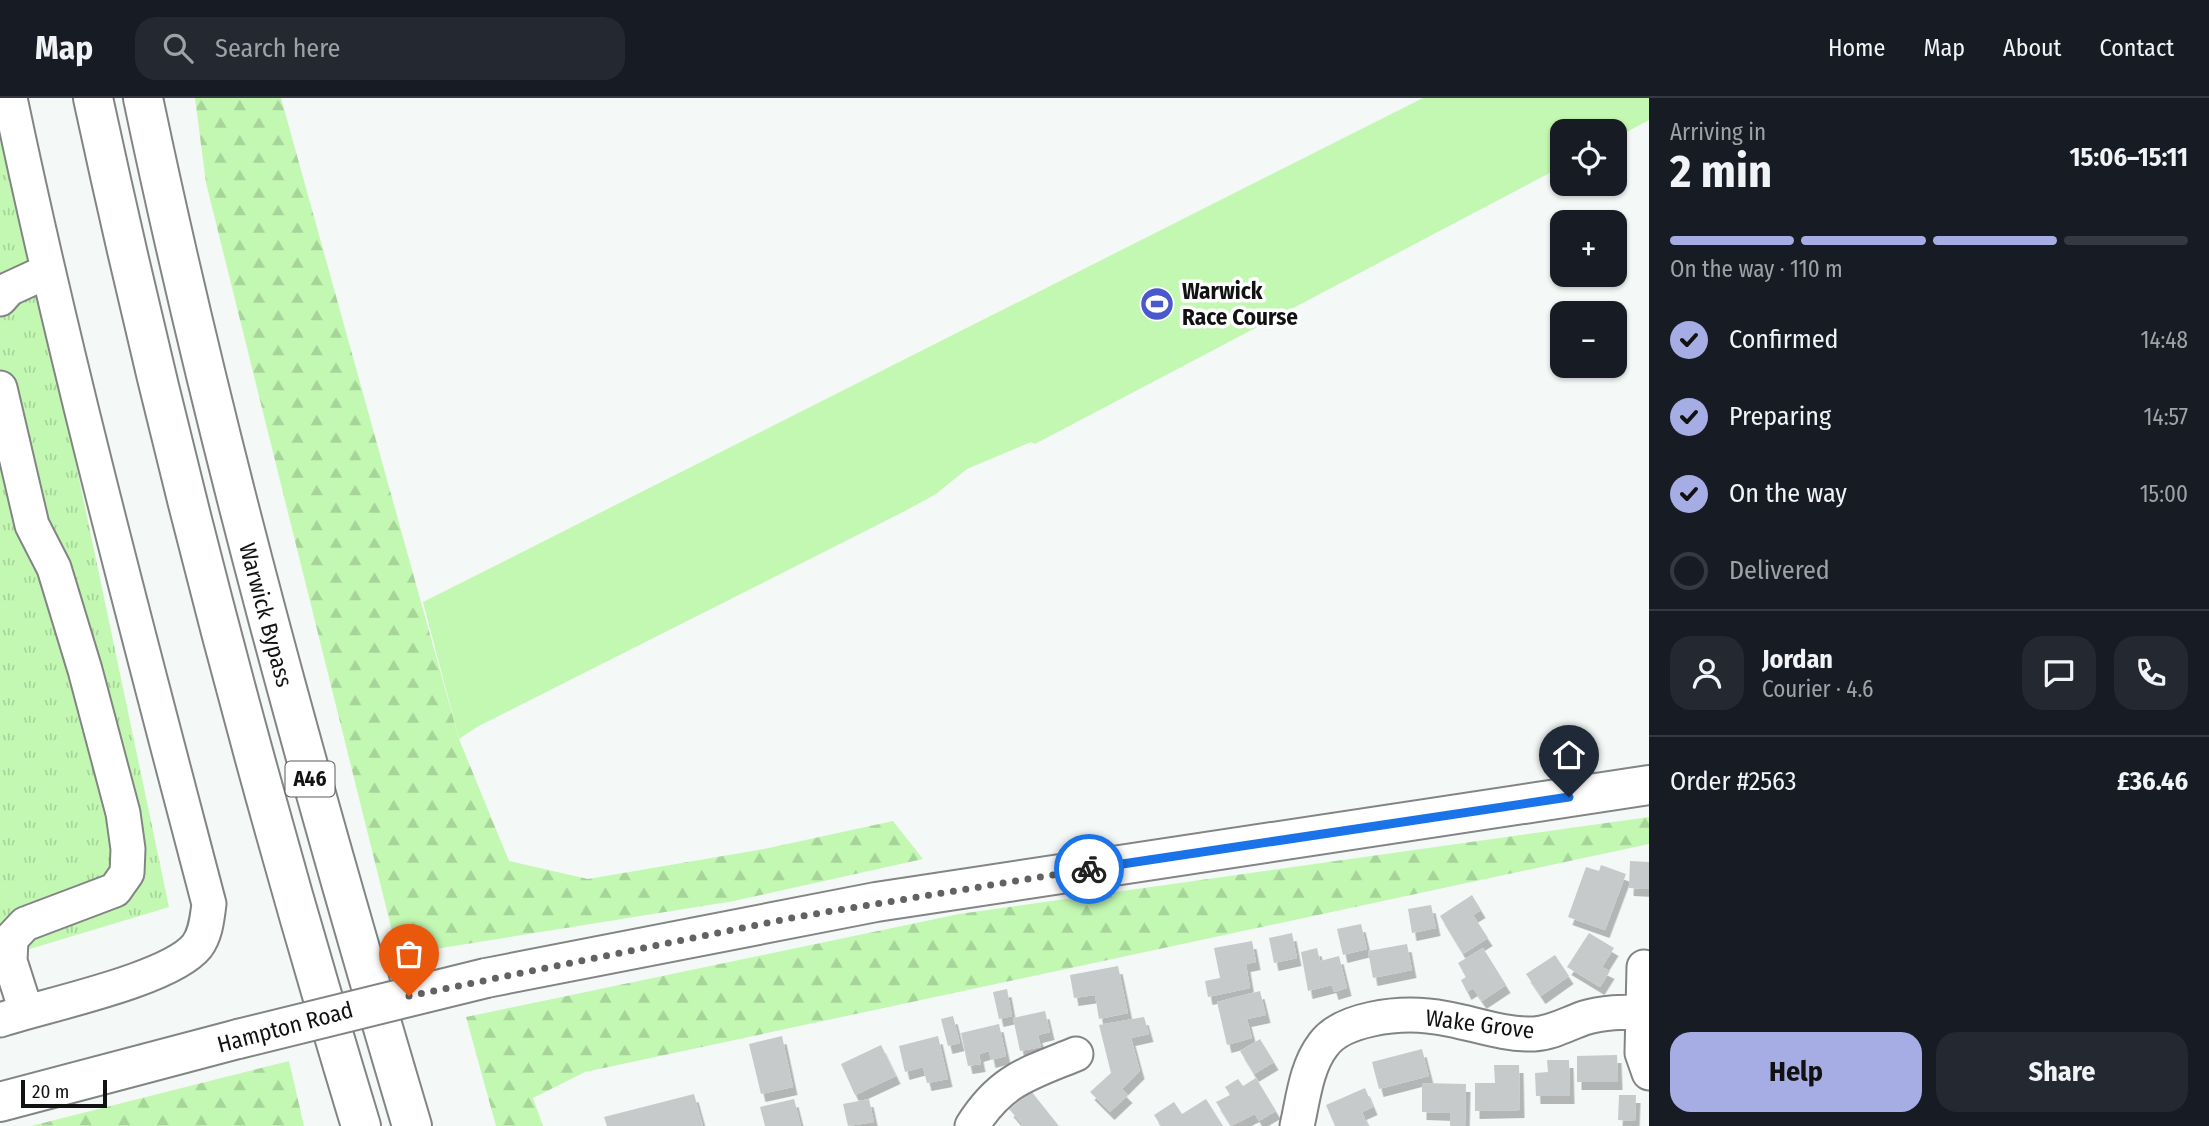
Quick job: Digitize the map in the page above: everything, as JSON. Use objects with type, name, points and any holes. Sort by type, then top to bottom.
[{"type":"main road","name":"A46","points":[[93,98],[140,310],[219,633],[297,914],[361,1126]]},
{"type":"main road","name":"Warwick Bypass","points":[[143,98],[267,622],[324,828],[412,1126]]},
{"type":"main road","name":"Hampton Road","points":[[0,1102],[238,1039],[486,978],[889,900],[1649,785]]},
{"type":"street","points":[[0,388],[32,525],[54,568],[85,670],[123,813],[128,849],[127,873],[115,890],[25,924],[11,939],[13,1016],[125,983],[185,958],[198,944],[209,904],[48,271],[10,98]]},
{"type":"street","points":[[0,299],[9,289],[48,271]]},
{"type":"street","points":[[1644,967],[1645,1063]]},
{"type":"street","name":"Wake Grove","points":[[1297,1126],[1315,1059],[1323,1045],[1349,1026],[1397,1017],[1428,1016],[1498,1031],[1536,1034],[1552,1031],[1586,1017],[1643,1012]]},
{"type":"street","points":[[971,1126],[990,1098],[1010,1082],[1076,1054]]},
{"type":"green space","points":[[195,98],[281,98],[459,739],[509,861],[588,879],[764,849],[893,821],[923,859],[734,901],[398,955],[206,183]]},
{"type":"green space","name":"Warwick Race Course","points":[[1423,98],[1649,98],[1649,120],[1627,132],[1627,119],[1550,119],[1550,173],[1035,444],[1031,442],[967,469],[936,494],[905,511],[477,727],[459,739],[423,602]]},
{"type":"green space","points":[[0,102],[169,907],[0,958]]},
{"type":"green space","points":[[1649,817],[1649,844],[585,1072],[533,1098],[543,1126],[496,1126],[466,1017],[959,914]]},
{"type":"green space","points":[[289,1061],[304,1126],[31,1126]]},
{"type":"building","points":[[1630,861],[1649,862],[1649,889],[1629,888]]},
{"type":"building","points":[[1601,865],[1626,874],[1605,930],[1568,917],[1586,867],[1599,871]]},
{"type":"building","points":[[1472,895],[1481,910],[1473,915],[1488,938],[1463,954],[1440,916]]},
{"type":"building","points":[[1431,905],[1436,928],[1412,933],[1408,909]]},
{"type":"building","points":[[1361,924],[1367,949],[1343,955],[1337,929]]},
{"type":"building","points":[[1292,933],[1297,958],[1274,963],[1269,938]]},
{"type":"building","points":[[1589,933],[1614,948],[1602,967],[1610,971],[1600,987],[1567,967]]},
{"type":"building","points":[[1252,941],[1256,962],[1246,964],[1250,988],[1208,997],[1205,981],[1220,978],[1214,948]]},
{"type":"building","points":[[1407,944],[1412,970],[1373,978],[1368,951]]},
{"type":"building","points":[[1317,948],[1320,961],[1339,956],[1347,988],[1334,992],[1332,985],[1308,991],[1301,952]]},
{"type":"building","points":[[1483,948],[1506,985],[1482,1001],[1473,988],[1467,992],[1461,980],[1466,977],[1458,963]]},
{"type":"building","points":[[1555,955],[1569,976],[1541,996],[1526,974]]},
{"type":"building","points":[[1118,966],[1128,1013],[1099,1019],[1095,995],[1074,998],[1070,975]]},
{"type":"building","points":[[1007,989],[1012,1016],[999,1019],[993,992]]},
{"type":"building","points":[[1260,991],[1266,1015],[1247,1019],[1252,1038],[1227,1045],[1217,1002]]},
{"type":"building","points":[[1045,1011],[1050,1032],[1038,1035],[1041,1047],[1020,1051],[1013,1018]]},
{"type":"building","points":[[953,1016],[960,1043],[948,1046],[941,1019]]},
{"type":"building","points":[[1144,1017],[1149,1034],[1131,1038],[1140,1071],[1122,1089],[1128,1095],[1110,1112],[1090,1092],[1111,1073],[1099,1025]]},
{"type":"building","points":[[999,1024],[1006,1056],[991,1060],[989,1051],[979,1054],[981,1064],[968,1066],[961,1033]]},
{"type":"building","points":[[782,1036],[793,1087],[761,1094],[749,1044]]},
{"type":"building","points":[[938,1036],[948,1079],[927,1083],[923,1067],[905,1072],[899,1046]]},
{"type":"building","points":[[1260,1039],[1274,1062],[1254,1074],[1240,1051]]},
{"type":"building","points":[[881,1045],[896,1076],[855,1095],[841,1064]]},
{"type":"building","points":[[1422,1049],[1429,1076],[1379,1089],[1372,1062]]},
{"type":"building","points":[[1617,1055],[1618,1082],[1577,1082],[1577,1056]]},
{"type":"building","points":[[1547,1060],[1569,1060],[1570,1096],[1536,1096],[1535,1073],[1548,1072]]},
{"type":"building","points":[[1494,1065],[1519,1065],[1520,1110],[1475,1111],[1475,1083],[1495,1083]]},
{"type":"building","points":[[1256,1078],[1276,1111],[1259,1121],[1255,1114],[1231,1126],[1216,1102],[1230,1095],[1225,1087],[1238,1079],[1243,1086]]},
{"type":"building","points":[[1422,1083],[1466,1084],[1465,1126],[1450,1126],[1450,1113],[1422,1112]]},
{"type":"building","points":[[1365,1088],[1373,1107],[1362,1112],[1368,1126],[1335,1126],[1326,1105]]},
{"type":"building","points":[[1031,1091],[1059,1126],[1020,1126],[1022,1124],[1009,1109]]},
{"type":"building","points":[[694,1094],[703,1126],[607,1126],[604,1117]]},
{"type":"building","points":[[1619,1095],[1636,1095],[1635,1121],[1618,1120]]},
{"type":"building","points":[[794,1099],[801,1126],[765,1126],[760,1107]]},
{"type":"building","points":[[869,1099],[874,1122],[848,1126],[843,1104]]},
{"type":"building","points":[[1206,1099],[1223,1126],[1161,1126],[1154,1115],[1174,1102],[1182,1114]]},
{"type":"way so far","points":[[409,996],[628,949],[876,902],[1089,869]]},
{"type":"place","name":"Warwick Race Course","points":[[1157,304]]},
{"type":"route","points":[[1089,869],[1569,797]]}]
